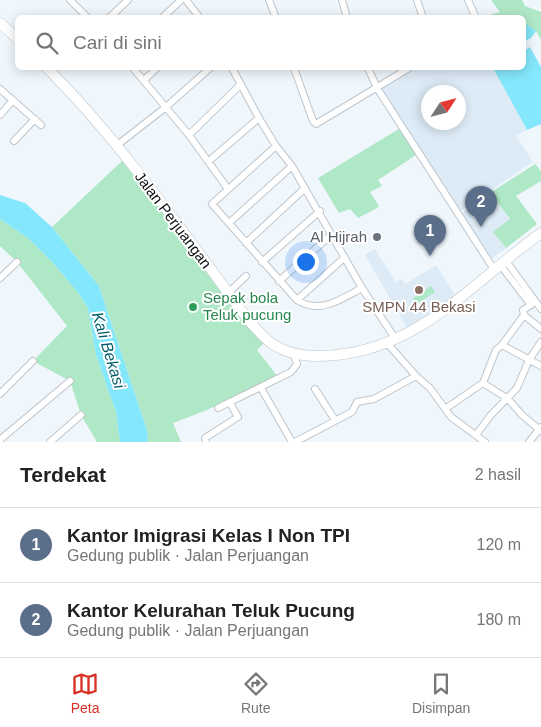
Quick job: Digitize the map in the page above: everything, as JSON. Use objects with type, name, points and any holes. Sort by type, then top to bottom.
[{"type":"main road","points":[[0,24],[15,36]]},
{"type":"main road","name":"Jalan Perjuangan","points":[[52,70],[116,146],[250,321],[267,340],[294,355],[319,357],[345,354],[392,342],[422,326],[541,233]]},
{"type":"street","points":[[112,15],[128,0]]},
{"type":"street","points":[[165,15],[181,0]]},
{"type":"street","points":[[186,0],[198,15]]},
{"type":"street","points":[[269,0],[275,15]]},
{"type":"street","points":[[342,0],[346,15]]},
{"type":"street","points":[[417,0],[423,15]]},
{"type":"street","points":[[468,0],[475,15]]},
{"type":"street","points":[[74,1],[86,15]]},
{"type":"street","points":[[135,70],[189,135],[228,189]]},
{"type":"street","points":[[144,80],[155,70]]},
{"type":"street","points":[[116,146],[166,107],[208,70]]},
{"type":"street","points":[[233,70],[276,146],[292,166],[304,189],[320,211],[331,235],[392,342],[416,376],[430,388],[460,426],[485,442]]},
{"type":"street","points":[[295,70],[312,121],[316,124],[405,70]]},
{"type":"street","points":[[369,70],[377,88],[501,266],[531,305],[523,310],[524,315],[502,345],[496,350],[483,383],[445,409]]},
{"type":"street","points":[[189,135],[241,84]]},
{"type":"street","points":[[0,88],[41,125]]},
{"type":"street","points":[[0,115],[13,100]]},
{"type":"street","points":[[209,161],[259,118]]},
{"type":"street","points":[[14,140],[35,119]]},
{"type":"street","points":[[276,146],[212,204],[296,300],[305,306],[327,306],[362,288]]},
{"type":"street","points":[[229,223],[292,166]]},
{"type":"street","points":[[246,243],[304,189]]},
{"type":"street","points":[[262,262],[320,211]]},
{"type":"street","points":[[279,281],[331,235]]},
{"type":"street","points":[[296,300],[344,258]]},
{"type":"street","points":[[0,278],[17,262]]},
{"type":"street","points":[[501,266],[541,309]]},
{"type":"street","points":[[228,293],[246,276]]},
{"type":"street","points":[[524,315],[541,329]]},
{"type":"street","points":[[476,435],[490,416],[508,399],[522,381],[529,360],[541,342]]},
{"type":"street","points":[[502,345],[541,366]]},
{"type":"street","points":[[218,408],[280,379],[296,367],[294,355]]},
{"type":"street","points":[[0,394],[33,361]]},
{"type":"street","points":[[261,388],[294,442],[354,411],[357,402],[374,399],[416,376]]},
{"type":"street","points":[[2,440],[70,381]]},
{"type":"street","points":[[483,383],[508,399],[522,415],[540,429],[528,442]]},
{"type":"street","points":[[315,389],[335,420]]},
{"type":"street","points":[[206,442],[205,438],[238,417],[230,403]]},
{"type":"street","points":[[50,442],[81,415]]},
{"type":"shaded area","points":[[413,70],[494,70],[527,130],[516,136],[533,162],[459,212],[380,89]]},
{"type":"shaded area","points":[[490,193],[510,220],[493,232],[506,248],[488,261],[459,215]]},
{"type":"shaded area","name":"SMPN 44 Bekasi","points":[[375,249],[396,282],[402,279],[405,284],[436,265],[455,295],[407,328],[365,255]]},
{"type":"green space","points":[[491,0],[522,0],[525,6],[541,12],[541,40],[536,31],[526,26],[526,15],[490,15],[500,12]]},
{"type":"green space","points":[[402,127],[419,153],[378,180],[382,186],[370,192],[379,206],[377,208],[358,218],[350,209],[339,213],[318,178]]},
{"type":"green space","points":[[122,161],[266,341],[257,350],[278,377],[207,410],[173,423],[181,442],[147,442],[148,433],[99,286],[52,227]]},
{"type":"green space","points":[[535,164],[541,171],[541,181],[516,196],[537,224],[506,248],[493,232],[510,219],[490,193]]},
{"type":"green space","points":[[0,219],[29,239],[54,264],[88,308],[96,355],[116,412],[120,442],[97,442],[81,415],[70,381],[33,361],[67,326],[17,262],[0,246]]},
{"type":"green space","points":[[431,286],[435,292],[417,304],[413,298]]},
{"type":"water","points":[[526,24],[536,31],[526,41]]},
{"type":"water","points":[[530,47],[541,67],[541,124],[527,130],[494,70],[526,70],[526,50]]},
{"type":"water","name":"Kali Bekasi","points":[[0,195],[25,203],[52,227],[99,286],[148,433],[147,442],[120,442],[116,412],[96,355],[88,308],[54,264],[29,239],[0,219]]},
{"type":"place","name":"Kantor Kelurahan Teluk Pucung","points":[[481,227]]},
{"type":"place","name":"Al Hijrah","points":[[377,237]]},
{"type":"place","name":"Kantor Imigrasi Kelas I Non TPI","points":[[430,256]]},
{"type":"place","name":"SMPN 44 Bekasi","points":[[419,290]]},
{"type":"place","name":"Sepak bola Teluk pucung","points":[[193,307]]}]
